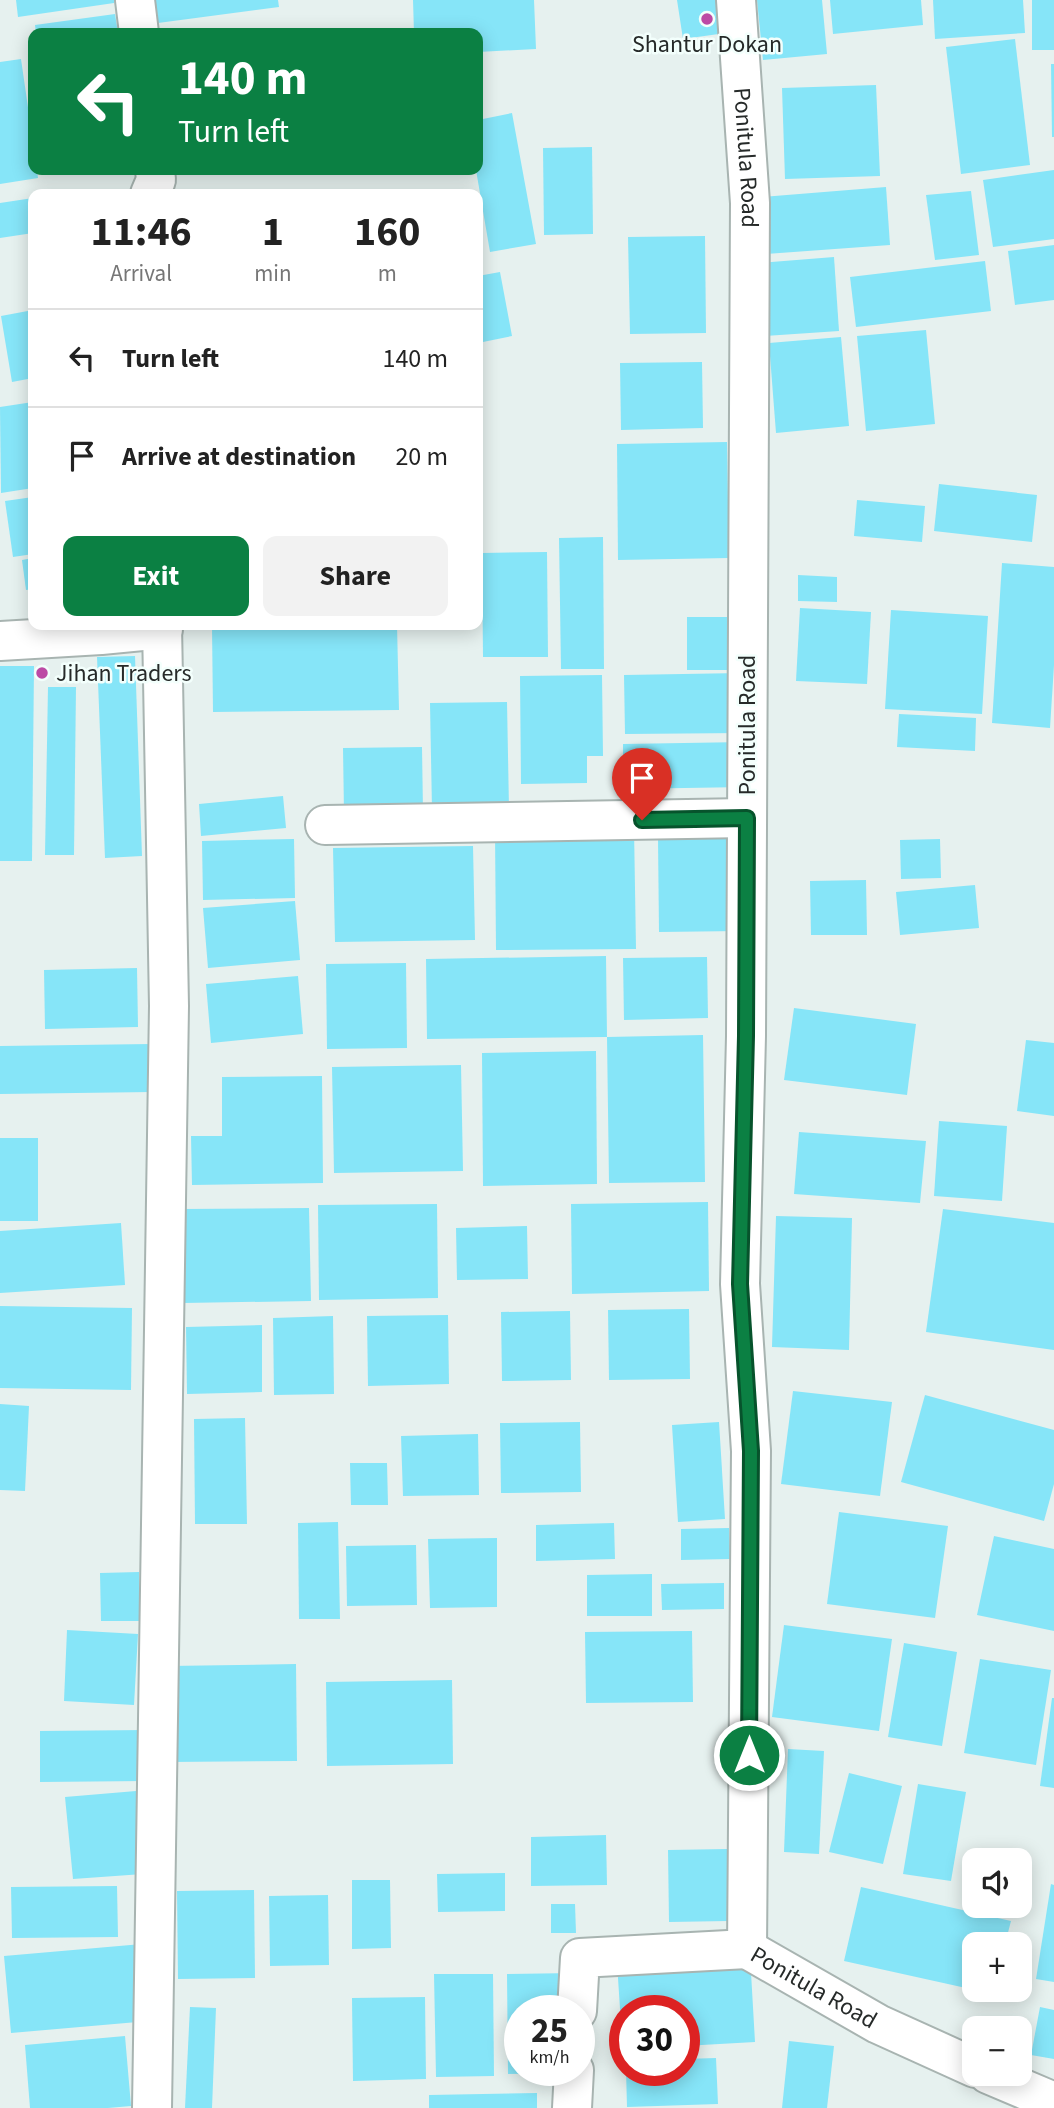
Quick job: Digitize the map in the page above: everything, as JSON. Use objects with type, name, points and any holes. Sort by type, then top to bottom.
[{"type":"street","points":[[135,0],[138,28]]},
{"type":"street","name":"Ponitula Road","points":[[736,0],[750,203],[746,1036],[740,1284],[751,1451],[747,1949],[878,2024],[962,2062]]},
{"type":"street","points":[[0,641],[139,630]]},
{"type":"street","points":[[152,2108],[169,1006],[162,630]]},
{"type":"street","points":[[325,825],[747,818]]},
{"type":"street","points":[[578,1995],[580,1958],[747,1949]]},
{"type":"street","points":[[572,2108],[573,2086]]},
{"type":"street","points":[[1016,2086],[1054,2102]]},
{"type":"building","points":[[16,0],[114,0],[114,3],[18,17]]},
{"type":"building","points":[[154,0],[278,0],[279,7],[158,23]]},
{"type":"building","points":[[413,0],[534,0],[536,49],[483,52],[483,28],[414,28]]},
{"type":"building","points":[[677,0],[729,0],[733,32],[683,39]]},
{"type":"building","points":[[757,0],[822,0],[827,54],[763,60]]},
{"type":"building","points":[[830,0],[921,0],[923,25],[833,34]]},
{"type":"building","points":[[933,0],[1023,0],[1025,33],[935,39]]},
{"type":"building","points":[[1032,0],[1054,0],[1054,50],[1032,50]]},
{"type":"building","points":[[115,14],[117,28],[35,28],[35,25]]},
{"type":"building","points":[[1015,39],[1030,165],[961,174],[946,47]]},
{"type":"building","points":[[21,59],[28,107],[28,175],[38,175],[38,178],[0,184],[0,62]]},
{"type":"building","points":[[1051,64],[1054,64],[1054,137],[1052,137]]},
{"type":"building","points":[[876,85],[880,176],[785,179],[782,88]]},
{"type":"building","points":[[512,113],[536,244],[490,252],[483,211],[483,189],[479,189],[477,175],[483,175],[483,119]]},
{"type":"building","points":[[592,147],[593,234],[544,235],[543,148]]},
{"type":"building","points":[[1054,170],[1054,239],[993,247],[983,180]]},
{"type":"building","points":[[886,187],[890,245],[766,254],[762,197]]},
{"type":"building","points":[[971,191],[979,255],[935,260],[926,195]]},
{"type":"building","points":[[28,199],[28,234],[0,238],[0,203]]},
{"type":"building","points":[[705,236],[706,333],[630,334],[628,237]]},
{"type":"building","points":[[1054,245],[1054,300],[1015,305],[1008,251]]},
{"type":"building","points":[[834,257],[839,331],[765,336],[760,263]]},
{"type":"building","points":[[985,261],[991,311],[856,327],[850,277]]},
{"type":"building","points":[[500,272],[512,336],[483,342],[483,275]]},
{"type":"building","points":[[28,311],[28,379],[12,382],[1,316]]},
{"type":"building","points":[[926,330],[935,424],[866,431],[857,336]]},
{"type":"building","points":[[841,337],[849,426],[776,433],[769,343]]},
{"type":"building","points":[[702,362],[703,428],[621,430],[620,363]]},
{"type":"building","points":[[28,403],[28,489],[1,493],[0,407]]},
{"type":"building","points":[[727,442],[729,558],[618,560],[617,444]]},
{"type":"building","points":[[939,484],[1037,495],[1032,542],[934,531]]},
{"type":"building","points":[[28,498],[28,555],[13,557],[5,501]]},
{"type":"building","points":[[857,500],[925,506],[922,542],[854,536]]},
{"type":"building","points":[[603,537],[604,669],[561,669],[559,538]]},
{"type":"building","points":[[547,552],[548,657],[483,657],[483,553]]},
{"type":"building","points":[[28,559],[28,590],[26,590],[22,560]]},
{"type":"building","points":[[1002,563],[1054,567],[1054,665],[1050,728],[992,723]]},
{"type":"building","points":[[798,575],[837,577],[837,602],[798,601]]},
{"type":"building","points":[[800,608],[871,612],[867,684],[796,681]]},
{"type":"building","points":[[891,610],[988,616],[982,714],[885,709]]},
{"type":"building","points":[[687,617],[732,617],[732,670],[687,670]]},
{"type":"building","points":[[212,630],[397,630],[399,710],[213,712]]},
{"type":"building","points":[[135,656],[142,856],[105,858],[97,657]]},
{"type":"building","points":[[0,666],[34,666],[32,861],[0,861]]},
{"type":"building","points":[[742,673],[743,733],[625,734],[624,675]]},
{"type":"building","points":[[602,675],[603,756],[587,756],[587,783],[521,784],[520,676]]},
{"type":"building","points":[[48,687],[76,687],[74,855],[45,855]]},
{"type":"building","points":[[507,702],[509,809],[432,810],[430,703]]},
{"type":"building","points":[[899,714],[976,718],[975,751],[897,747]]},
{"type":"building","points":[[745,742],[746,787],[623,789],[623,744]]},
{"type":"building","points":[[422,747],[423,812],[344,813],[343,748]]},
{"type":"building","points":[[283,796],[286,828],[201,836],[199,804]]},
{"type":"building","points":[[634,828],[636,949],[496,950],[495,831]]},
{"type":"building","points":[[739,837],[740,931],[659,932],[658,839]]},
{"type":"building","points":[[294,839],[295,898],[203,900],[202,841]]},
{"type":"building","points":[[940,839],[941,878],[901,879],[900,840]]},
{"type":"building","points":[[473,846],[475,940],[335,942],[333,848]]},
{"type":"building","points":[[866,880],[867,935],[811,935],[810,881]]},
{"type":"building","points":[[975,885],[979,928],[900,935],[896,892]]},
{"type":"building","points":[[295,901],[300,960],[208,968],[203,908]]},
{"type":"building","points":[[606,956],[607,1037],[427,1039],[426,959]]},
{"type":"building","points":[[707,957],[708,1018],[624,1020],[623,958]]},
{"type":"building","points":[[406,963],[407,1048],[327,1049],[326,964]]},
{"type":"building","points":[[137,968],[138,1027],[45,1029],[44,970]]},
{"type":"building","points":[[298,976],[303,1034],[211,1043],[206,984]]},
{"type":"building","points":[[794,1008],[916,1024],[907,1095],[784,1080]]},
{"type":"building","points":[[703,1035],[705,1182],[609,1183],[607,1037]]},
{"type":"building","points":[[1026,1040],[1054,1043],[1054,1116],[1017,1111]]},
{"type":"building","points":[[151,1044],[152,1092],[0,1094],[0,1046]]},
{"type":"building","points":[[596,1051],[597,1184],[483,1186],[482,1053]]},
{"type":"building","points":[[461,1065],[463,1171],[334,1173],[332,1067]]},
{"type":"building","points":[[322,1076],[323,1183],[192,1185],[191,1136],[222,1136],[222,1077]]},
{"type":"building","points":[[939,1121],[1007,1126],[1002,1201],[934,1196]]},
{"type":"building","points":[[799,1132],[926,1141],[920,1203],[794,1194]]},
{"type":"building","points":[[0,1138],[38,1138],[38,1221],[0,1221]]},
{"type":"building","points":[[708,1202],[709,1291],[572,1294],[571,1204]]},
{"type":"building","points":[[437,1204],[438,1298],[319,1300],[318,1205]]},
{"type":"building","points":[[309,1208],[311,1301],[183,1303],[182,1209]]},
{"type":"building","points":[[943,1209],[1054,1223],[1054,1350],[926,1332]]},
{"type":"building","points":[[776,1216],[852,1218],[849,1350],[772,1347]]},
{"type":"building","points":[[121,1223],[125,1285],[0,1293],[0,1231]]},
{"type":"building","points":[[527,1226],[528,1279],[457,1280],[456,1228]]},
{"type":"building","points":[[0,1306],[132,1308],[131,1390],[0,1388]]},
{"type":"building","points":[[689,1309],[690,1379],[609,1380],[608,1310]]},
{"type":"building","points":[[570,1311],[571,1380],[502,1381],[501,1312]]},
{"type":"building","points":[[448,1315],[449,1384],[368,1386],[367,1316]]},
{"type":"building","points":[[333,1316],[334,1394],[274,1395],[273,1318]]},
{"type":"building","points":[[262,1325],[262,1392],[187,1394],[186,1327]]},
{"type":"building","points":[[793,1391],[892,1402],[880,1496],[781,1484]]},
{"type":"building","points":[[925,1395],[1054,1430],[1054,1484],[1044,1521],[901,1482]]},
{"type":"building","points":[[0,1404],[29,1406],[25,1491],[0,1490]]},
{"type":"building","points":[[245,1418],[247,1524],[195,1524],[194,1419]]},
{"type":"building","points":[[580,1422],[581,1492],[501,1493],[500,1423]]},
{"type":"building","points":[[719,1422],[725,1519],[678,1522],[672,1425]]},
{"type":"building","points":[[478,1434],[479,1495],[403,1496],[401,1436]]},
{"type":"building","points":[[350,1463],[387,1463],[388,1505],[351,1505]]},
{"type":"building","points":[[839,1512],[948,1526],[935,1618],[827,1604]]},
{"type":"building","points":[[338,1522],[340,1619],[299,1619],[298,1523]]},
{"type":"building","points":[[614,1523],[615,1559],[536,1561],[536,1525]]},
{"type":"building","points":[[729,1528],[730,1559],[681,1560],[681,1529]]},
{"type":"building","points":[[994,1536],[1054,1549],[1054,1631],[977,1615]]},
{"type":"building","points":[[497,1538],[497,1607],[430,1608],[428,1539]]},
{"type":"building","points":[[416,1545],[417,1605],[347,1606],[346,1546]]},
{"type":"building","points":[[139,1572],[139,1621],[101,1621],[100,1573]]},
{"type":"building","points":[[652,1574],[652,1616],[587,1616],[587,1575]]},
{"type":"building","points":[[724,1583],[724,1609],[662,1610],[661,1584]]},
{"type":"building","points":[[784,1625],[892,1639],[879,1731],[772,1717]]},
{"type":"building","points":[[67,1630],[138,1634],[134,1705],[64,1701]]},
{"type":"building","points":[[692,1631],[693,1702],[586,1703],[585,1632]]},
{"type":"building","points":[[904,1643],[957,1652],[942,1746],[888,1737]]},
{"type":"building","points":[[980,1659],[1051,1670],[1036,1765],[964,1753]]},
{"type":"building","points":[[296,1664],[297,1761],[169,1762],[168,1666]]},
{"type":"building","points":[[452,1680],[453,1764],[327,1766],[326,1682]]},
{"type":"building","points":[[1054,1698],[1054,1788],[1040,1786]]},
{"type":"building","points":[[146,1730],[146,1781],[40,1782],[40,1731]]},
{"type":"building","points":[[788,1749],[824,1751],[819,1854],[784,1852]]},
{"type":"building","points":[[849,1773],[902,1786],[883,1864],[829,1852]]},
{"type":"building","points":[[918,1784],[966,1792],[951,1881],[903,1874]]},
{"type":"building","points":[[136,1791],[143,1874],[73,1879],[65,1797]]},
{"type":"building","points":[[606,1835],[607,1885],[531,1886],[531,1837]]},
{"type":"building","points":[[727,1849],[728,1921],[669,1922],[668,1850]]},
{"type":"building","points":[[505,1873],[505,1911],[438,1912],[437,1874]]},
{"type":"building","points":[[352,1880],[390,1880],[391,1948],[352,1949]]},
{"type":"building","points":[[1051,1884],[1054,1885],[1054,1982],[1036,1979]]},
{"type":"building","points":[[117,1886],[118,1937],[12,1938],[11,1887]]},
{"type":"building","points":[[861,1887],[962,1910],[962,1918],[998,1918],[1011,1921],[1008,1932],[962,1932],[962,1987],[844,1961]]},
{"type":"building","points":[[254,1890],[255,1978],[178,1979],[177,1891]]},
{"type":"building","points":[[328,1895],[329,1965],[270,1966],[269,1896]]},
{"type":"building","points":[[551,1904],[575,1904],[576,1933],[551,1933]]},
{"type":"building","points":[[142,1944],[149,2021],[11,2033],[4,1956]]},
{"type":"building","points":[[750,1955],[755,2042],[700,2045],[700,1995],[619,1995],[617,1963]]},
{"type":"building","points":[[575,1973],[575,1995],[507,1995],[507,1974]]},
{"type":"building","points":[[434,1974],[493,1974],[494,2076],[436,2077]]},
{"type":"building","points":[[425,1997],[426,2079],[353,2081],[352,1998]]},
{"type":"building","points":[[190,2007],[216,2008],[212,2108],[185,2108]]},
{"type":"building","points":[[1040,2007],[1054,2010],[1054,2059],[1032,2055]]},
{"type":"building","points":[[125,2036],[131,2106],[30,2108],[25,2045]]},
{"type":"building","points":[[789,2041],[834,2046],[827,2108],[782,2108]]},
{"type":"building","points":[[700,2058],[716,2058],[718,2104],[627,2107],[626,2086],[700,2086]]},
{"type":"building","points":[[537,2093],[537,2108],[429,2108],[429,2095]]},
{"type":"place","name":"Shantur Dokan","points":[[707,19]]},
{"type":"place","name":"Jihan Traders","points":[[42,673]]},
{"type":"route","points":[[642,820],[747,818],[746,1036],[740,1284],[751,1451],[749,1755]]}]
